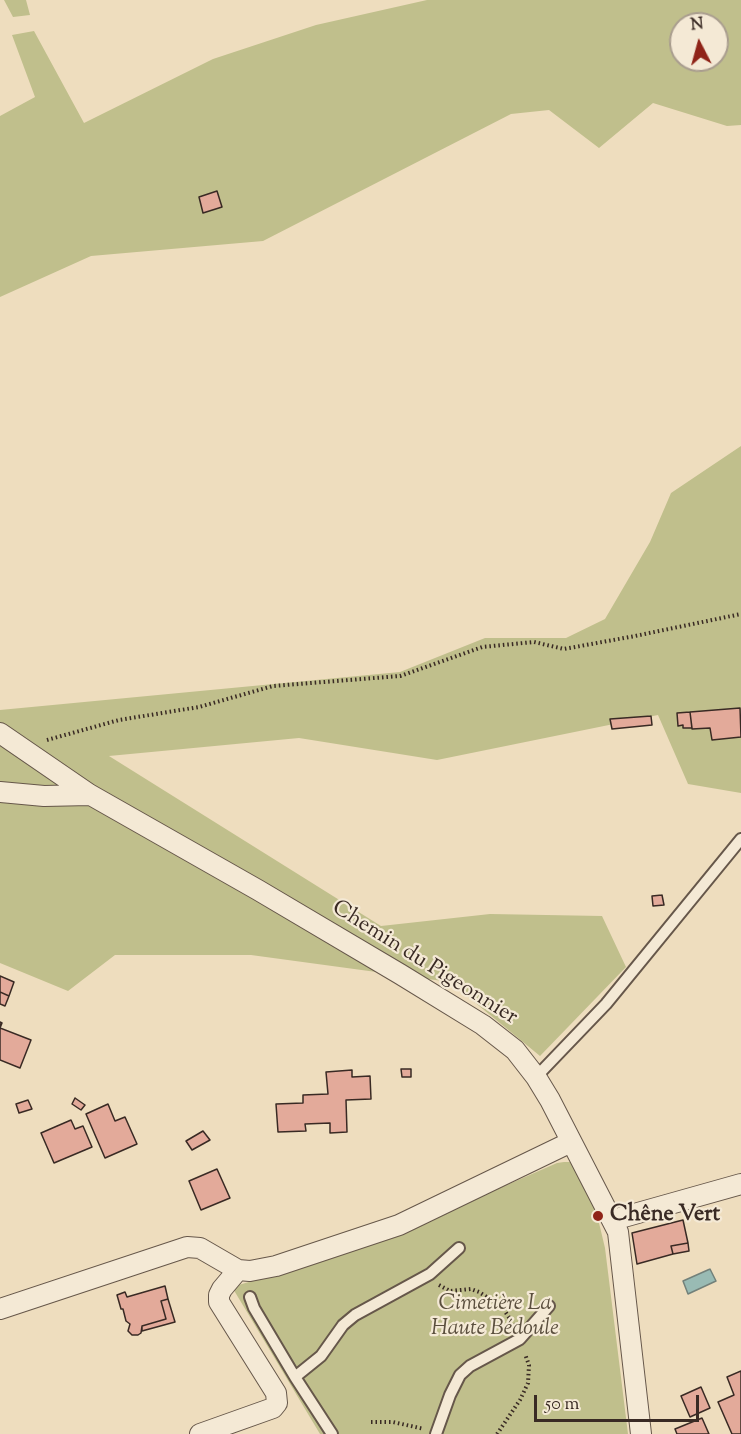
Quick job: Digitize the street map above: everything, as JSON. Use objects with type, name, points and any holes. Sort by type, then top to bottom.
[{"type":"street","name":"Chemin du Pigeonnier","points":[[0,733],[90,795],[268,896],[483,1025],[515,1050],[536,1077],[618,1232],[641,1434]]},
{"type":"street","points":[[0,792],[44,796],[90,795]]},
{"type":"street","points":[[0,1309],[188,1246],[200,1248],[238,1270],[250,1271],[276,1266],[399,1225],[571,1142]]},
{"type":"street","points":[[613,1220],[741,1184]]},
{"type":"street","points":[[200,1434],[273,1408],[277,1404],[276,1393],[219,1302],[222,1289],[238,1270]]},
{"type":"lane","points":[[536,1077],[606,1004],[741,839]]},
{"type":"lane","points":[[295,1377],[321,1356],[343,1326],[355,1315],[430,1274],[459,1248]]},
{"type":"lane","points":[[250,1297],[254,1308],[295,1377],[332,1434]]},
{"type":"lane","points":[[431,1432],[460,1375],[470,1366],[520,1339],[549,1306]]},
{"type":"path","points":[[20,747],[119,720],[199,707],[273,686],[400,676],[482,647],[534,642],[564,649],[741,614]]},
{"type":"path","points":[[371,1422],[393,1422],[419,1426],[431,1432]]},
{"type":"green space","points":[[4,0],[26,0],[30,15],[13,17]]},
{"type":"green space","points":[[427,0],[741,0],[741,125],[727,126],[653,103],[599,148],[549,110],[511,114],[263,241],[91,256],[0,297],[0,116],[35,97],[12,35],[34,31],[84,123],[213,59],[316,25]]},
{"type":"green space","points":[[741,446],[741,793],[688,784],[658,715],[437,760],[299,738],[109,756],[381,926],[490,914],[602,916],[626,967],[540,1056],[450,982],[251,955],[115,955],[68,991],[0,963],[0,710],[400,672],[485,638],[566,638],[605,619],[650,542],[671,493]]},
{"type":"green space","name":"Cimetière La Haute Bédoule","points":[[571,1162],[591,1194],[605,1248],[628,1434],[320,1434],[232,1287],[363,1248],[557,1163]]},
{"type":"water","points":[[710,1269],[716,1281],[688,1294],[683,1281]]},
{"type":"building","points":[[217,191],[222,207],[203,213],[199,197]]},
{"type":"building","points":[[740,708],[741,737],[712,740],[710,728],[692,729],[690,712]]},
{"type":"building","points":[[690,712],[692,728],[678,726],[677,713]]},
{"type":"building","points":[[651,716],[652,725],[612,729],[610,719]]},
{"type":"building","points":[[662,895],[664,905],[653,906],[652,896]]},
{"type":"building","points":[[0,976],[14,982],[9,996],[0,992]]},
{"type":"building","points":[[0,992],[9,996],[5,1006],[0,1004]]},
{"type":"building","points":[[0,1028],[31,1040],[20,1068],[0,1060]]},
{"type":"building","points":[[401,1069],[411,1069],[411,1077],[402,1077]]},
{"type":"building","points":[[352,1070],[352,1077],[370,1076],[371,1099],[346,1100],[347,1132],[330,1133],[330,1123],[305,1124],[306,1131],[278,1132],[276,1104],[303,1103],[303,1095],[328,1094],[326,1072]]},
{"type":"building","points":[[75,1098],[85,1105],[81,1110],[72,1104]]},
{"type":"building","points":[[28,1100],[32,1109],[19,1113],[16,1104]]},
{"type":"building","points":[[108,1104],[115,1121],[125,1117],[137,1144],[105,1158],[86,1114]]},
{"type":"building","points":[[71,1120],[75,1129],[83,1126],[92,1147],[54,1163],[41,1133]]},
{"type":"building","points":[[203,1131],[210,1140],[192,1150],[186,1141]]},
{"type":"building","points":[[217,1169],[230,1198],[201,1210],[189,1181]]},
{"type":"building","points":[[683,1220],[688,1243],[671,1246],[673,1254],[637,1264],[632,1233]]},
{"type":"building","points":[[688,1243],[689,1251],[673,1254],[671,1246]]},
{"type":"building","points":[[165,1286],[168,1299],[161,1301],[166,1319],[142,1326],[141,1333],[132,1335],[128,1331],[130,1324],[126,1321],[117,1295],[125,1292],[127,1297]]},
{"type":"building","points":[[168,1299],[175,1322],[142,1331],[142,1326],[166,1319],[161,1301]]},
{"type":"building","points":[[741,1371],[741,1434],[732,1434],[718,1402],[734,1395],[727,1377]]},
{"type":"building","points":[[701,1387],[710,1408],[690,1417],[681,1396]]},
{"type":"building","points":[[702,1418],[709,1434],[677,1434],[675,1429]]},
{"type":"place","name":"Chêne Vert","points":[[598,1216]]}]
